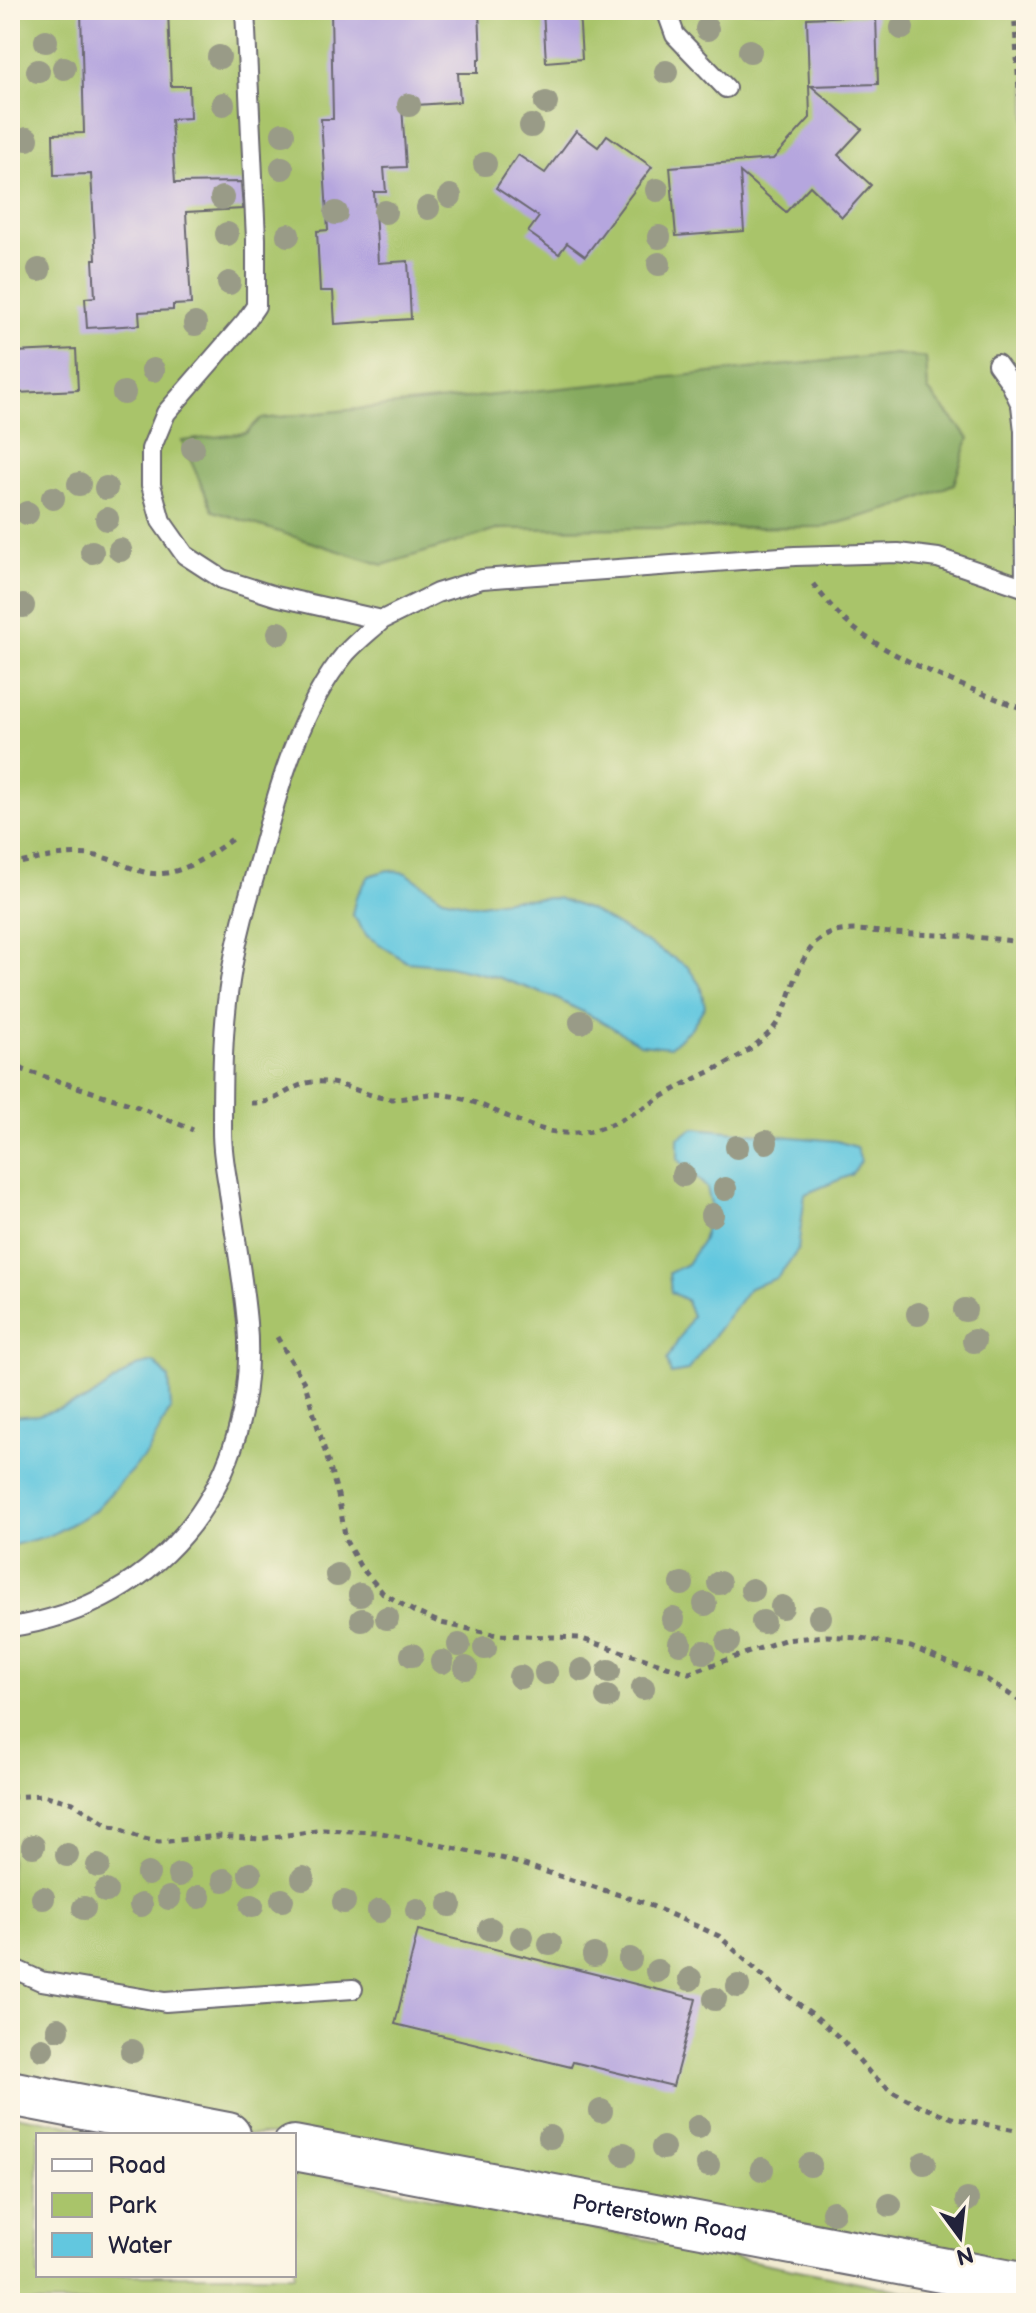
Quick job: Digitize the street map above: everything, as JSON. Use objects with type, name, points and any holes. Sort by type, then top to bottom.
[{"type":"street","points":[[10,2093],[218,2133]]},
{"type":"street","name":"Porterstown Road","points":[[296,2148],[1026,2286]]},
{"type":"lane","points":[[245,10],[256,239],[256,306],[166,413],[151,449],[151,485],[161,521],[185,555],[222,579],[275,596],[382,620]]},
{"type":"lane","points":[[666,10],[675,35],[726,88]]},
{"type":"lane","points":[[10,1627],[100,1602],[134,1581],[184,1535],[222,1475],[238,1435],[247,1392],[248,1358],[247,1323],[224,1155],[222,1102],[230,981],[280,781],[324,686],[347,653],[382,620],[437,593],[482,579],[795,556],[898,553],[938,558],[1026,588],[1021,405],[997,364]]},
{"type":"lane","points":[[10,1967],[41,1981],[165,2002],[353,1989]]},
{"type":"path","points":[[1014,10],[1026,161]]},
{"type":"path","points":[[1021,121],[1026,113]]},
{"type":"path","points":[[795,556],[829,605],[872,640],[968,688],[1026,710]]},
{"type":"path","points":[[10,865],[52,856],[94,855],[145,873],[163,874],[196,863],[273,808]]},
{"type":"path","points":[[222,1102],[267,1104],[308,1082],[329,1082],[383,1098],[403,1099],[436,1094],[462,1099],[540,1129],[570,1135],[597,1129],[641,1109],[745,1054],[772,1031],[799,968],[814,945],[832,933],[850,930],[1026,943]]},
{"type":"path","points":[[10,1062],[24,1070],[163,1116],[189,1128],[224,1155]]},
{"type":"path","points":[[276,1335],[305,1384],[332,1470],[346,1541],[360,1566],[383,1593],[415,1612],[441,1623],[497,1635],[579,1638],[689,1673],[784,1640],[826,1636],[860,1638],[911,1647],[983,1677],[1026,1705]]},
{"type":"path","points":[[10,1797],[43,1795],[73,1803],[106,1824],[159,1842],[219,1836],[259,1839],[323,1830],[377,1832],[505,1859],[645,1903],[719,1936],[773,1985],[843,2041],[870,2073],[890,2090],[952,2118],[1026,2132]]},
{"type":"green space","points":[[10,10],[1026,10],[1026,2286],[296,2133],[239,2133],[10,2088]]},
{"type":"green space","points":[[895,354],[926,358],[928,390],[969,438],[954,484],[903,505],[825,527],[500,529],[383,565],[213,511],[182,441],[246,433],[260,419]]},
{"type":"green space","points":[[10,2114],[113,2133],[36,2133],[36,2277],[296,2277],[296,2169],[963,2303],[10,2303]]},
{"type":"water","points":[[388,870],[406,873],[443,898],[474,905],[513,899],[557,898],[590,910],[687,966],[700,985],[705,1006],[691,1028],[670,1047],[640,1044],[555,998],[497,977],[449,966],[407,962],[367,936],[352,914],[356,897],[369,876]]},
{"type":"water","points":[[694,1128],[837,1141],[856,1147],[861,1161],[851,1175],[805,1194],[798,1250],[777,1278],[749,1288],[687,1371],[671,1374],[667,1360],[692,1316],[686,1300],[671,1292],[669,1273],[687,1264],[702,1241],[712,1208],[707,1188],[678,1159],[678,1138]]},
{"type":"water","points":[[154,1362],[169,1378],[171,1408],[147,1454],[93,1512],[51,1535],[10,1546],[10,1417],[38,1415],[89,1399],[136,1366]]},
{"type":"building","points":[[81,10],[168,10],[171,86],[189,86],[190,118],[171,119],[175,183],[241,182],[243,209],[186,212],[191,304],[173,305],[173,310],[139,312],[140,325],[87,328],[85,298],[95,297],[93,259],[96,259],[91,174],[54,175],[53,134],[84,133]]},
{"type":"building","points":[[331,10],[479,10],[481,59],[478,59],[478,73],[458,73],[460,102],[402,106],[406,167],[384,168],[386,192],[374,192],[378,263],[408,261],[411,319],[335,324],[333,291],[320,291],[317,231],[328,230],[321,119],[333,119]]},
{"type":"building","points":[[543,10],[579,10],[582,59],[546,62]]},
{"type":"building","points":[[876,15],[878,84],[811,86],[862,129],[838,155],[871,185],[842,217],[810,186],[786,212],[740,172],[744,231],[676,236],[670,167],[773,159],[810,118],[807,18]]},
{"type":"building","points":[[576,131],[598,147],[607,135],[652,167],[585,256],[567,243],[559,254],[528,232],[539,217],[496,188],[518,155],[545,173]]},
{"type":"building","points":[[76,349],[78,390],[17,393],[15,352]]},
{"type":"building","points":[[418,1930],[696,1999],[673,2086],[573,2062],[571,2067],[395,2024]]}]
